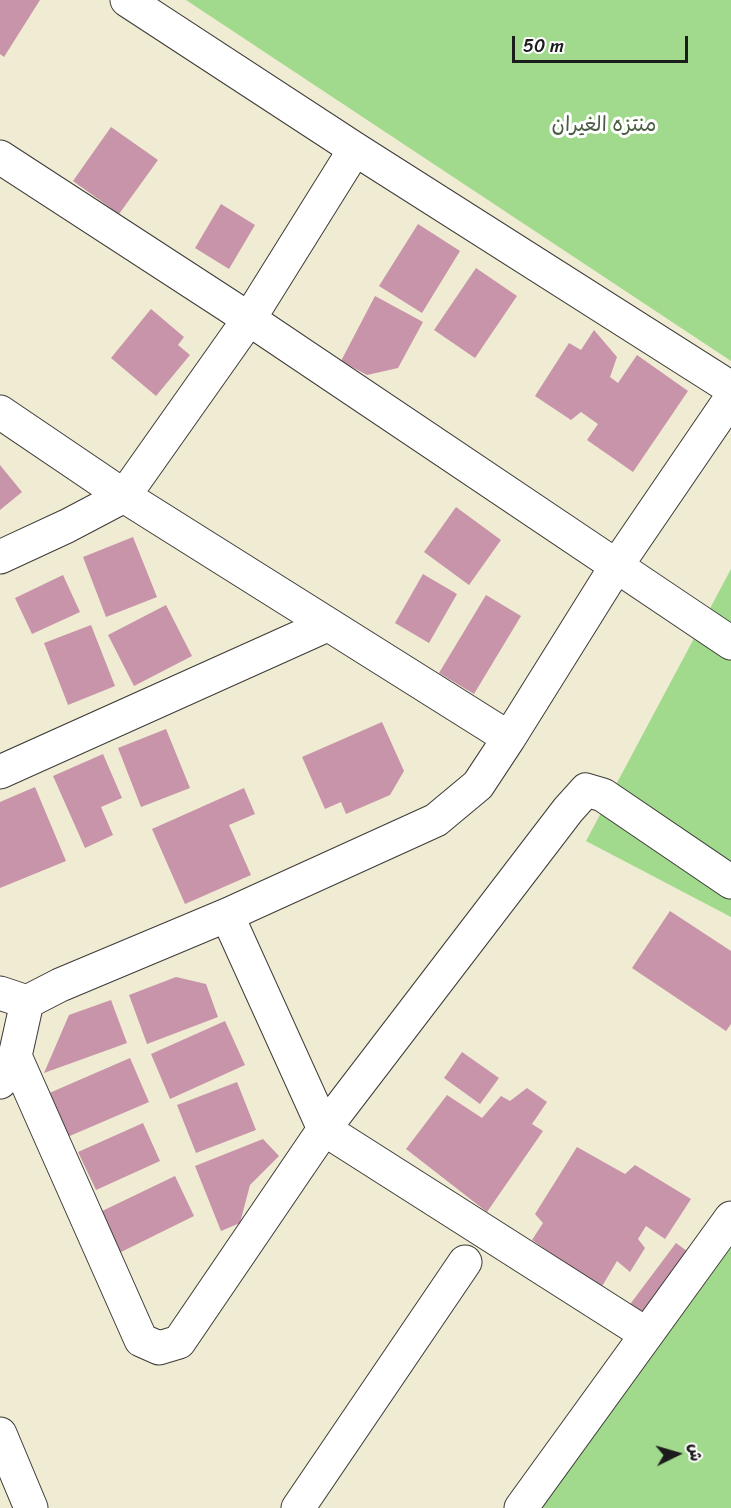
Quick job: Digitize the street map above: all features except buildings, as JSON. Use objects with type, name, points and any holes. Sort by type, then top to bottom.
[{"type":"street","points":[[127,0],[355,149],[731,388]]},
{"type":"street","points":[[0,557],[124,496],[249,319],[355,149]]},
{"type":"street","points":[[0,157],[249,319],[731,643]]},
{"type":"street","points":[[731,398],[617,565],[478,785],[436,820],[227,915],[60,985],[14,997],[8,1069],[141,1340],[159,1348],[179,1342],[324,1130],[568,810],[586,790],[603,795],[731,882]]},
{"type":"street","points":[[0,412],[124,496],[509,738]]},
{"type":"street","points":[[0,772],[327,625]]},
{"type":"street","points":[[227,915],[324,1130],[646,1334]]},
{"type":"street","points":[[521,1508],[731,1218]]},
{"type":"street","points":[[298,1508],[465,1262]]},
{"type":"street","points":[[0,1434],[8,1479],[32,1508]]},
{"type":"green space","name":"منتزه الغيران","points":[[186,0],[731,0],[731,361]]},
{"type":"green space","points":[[731,569],[731,917],[586,841]]},
{"type":"green space","points":[[731,1216],[731,1508],[521,1508]]}]
